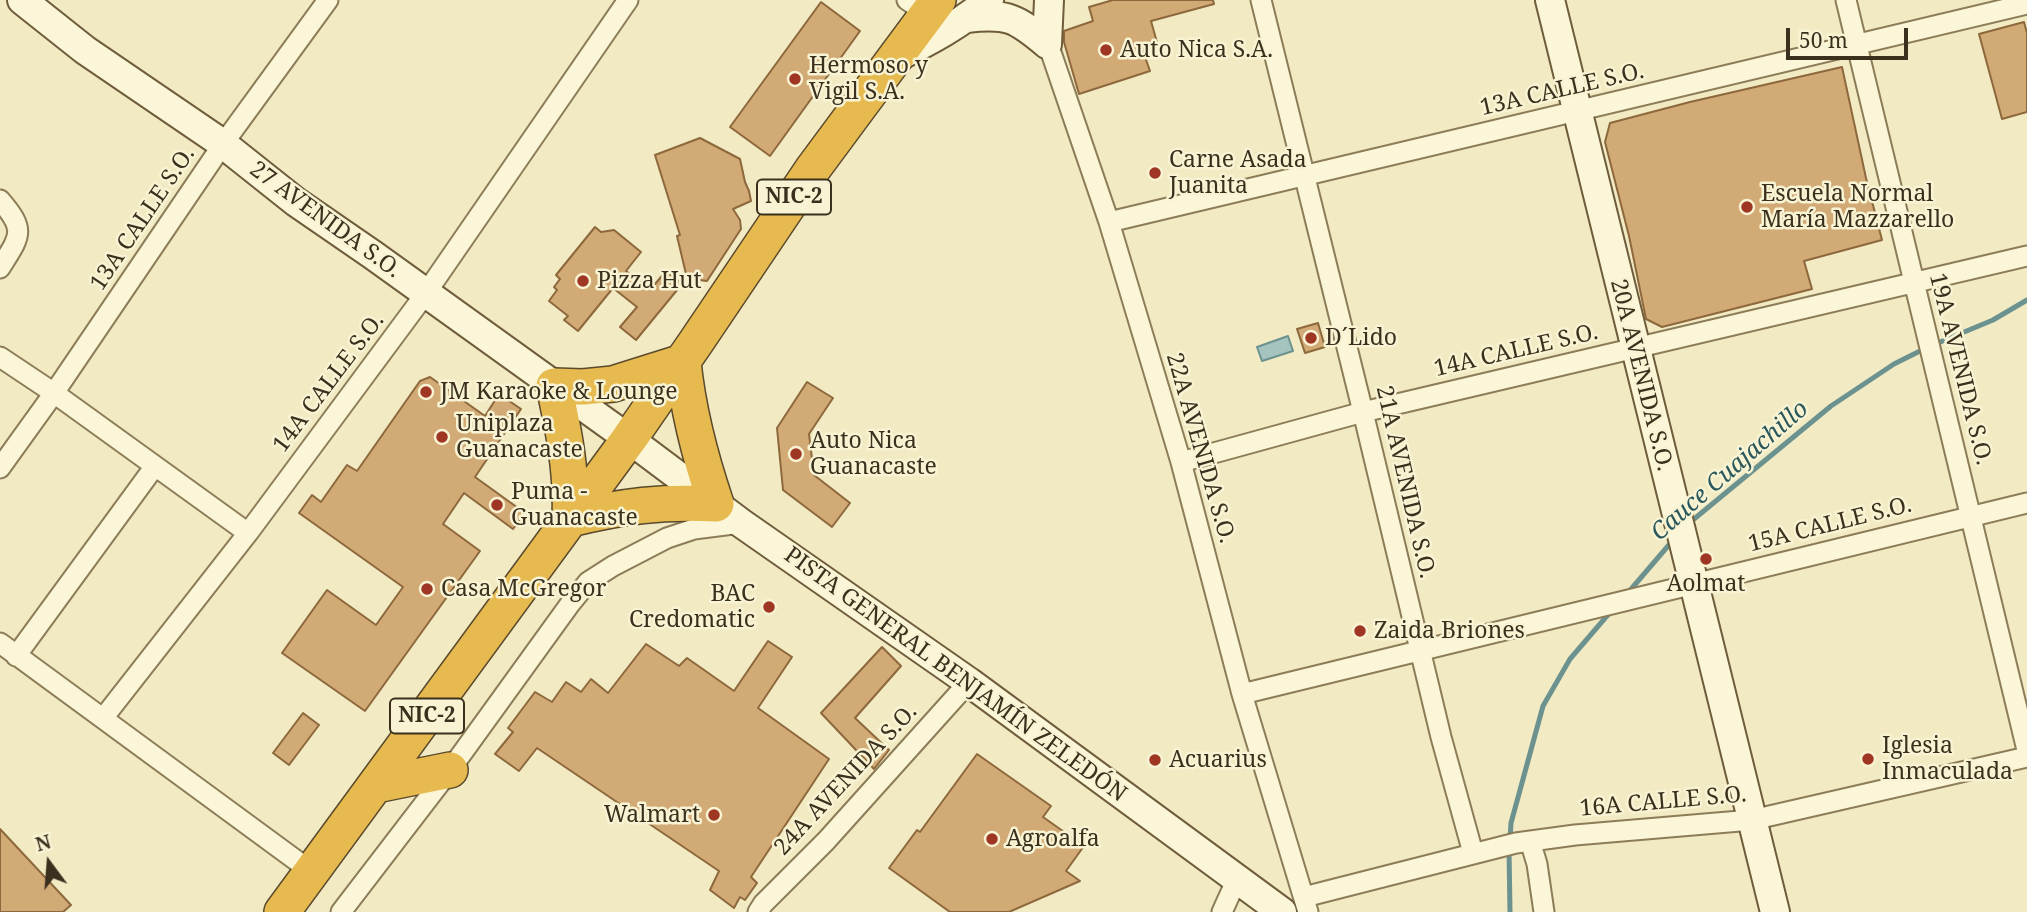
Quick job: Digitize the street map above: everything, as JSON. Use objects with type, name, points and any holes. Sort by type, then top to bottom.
[{"type":"highway","name":"NIC-2","points":[[282,912],[629,439],[812,170],[935,8]]},
{"type":"highway","points":[[683,362],[698,449],[728,513],[686,502],[644,504],[570,519],[571,475],[554,386],[613,384],[683,362]]},
{"type":"highway","points":[[376,786],[450,770]]},
{"type":"main road","name":"27 AVENIDA S.O.","points":[[22,0],[85,50],[223,144],[296,202],[629,439]]},
{"type":"main road","points":[[935,8],[989,0]]},
{"type":"main road","points":[[1047,44],[1049,0]]},
{"type":"main road","name":"20A AVENIDA S.O.","points":[[1550,0],[1775,912]]},
{"type":"main road","points":[[935,8],[1006,17],[1024,24],[1047,44]]},
{"type":"main road","name":"PISTA GENERAL BENJAMÍN ZELEDÓN","points":[[629,439],[728,513],[969,682],[1237,879],[1286,908]]},
{"type":"street","name":"13A CALLE S.O.","points":[[0,468],[223,144],[328,0]]},
{"type":"street","name":"14A CALLE S.O.","points":[[104,717],[248,533],[426,293],[628,0]]},
{"type":"street","name":"22A AVENIDA S.O.","points":[[1035,0],[1047,44],[1109,222],[1181,462],[1242,694],[1286,908]]},
{"type":"street","name":"21A AVENIDA S.O.","points":[[1261,0],[1441,737],[1473,853]]},
{"type":"street","name":"19A AVENIDA S.O.","points":[[1846,0],[2027,750]]},
{"type":"street","name":"13A CALLE S.O.","points":[[1109,222],[2027,4]]},
{"type":"street","points":[[0,200],[13,215],[19,229],[17,242],[0,268]]},
{"type":"street","name":"14A CALLE S.O.","points":[[1181,462],[1363,412],[2027,256]]},
{"type":"street","points":[[0,357],[248,533]]},
{"type":"street","points":[[16,656],[155,466]]},
{"type":"street","name":"15A CALLE S.O.","points":[[1420,651],[2027,503]]},
{"type":"street","points":[[341,912],[450,770],[588,582],[667,538],[728,513]]},
{"type":"street","points":[[0,643],[313,872]]},
{"type":"street","points":[[1242,694],[1420,651]]},
{"type":"street","name":"24A AVENIDA S.O.","points":[[758,912],[826,841],[969,682]]},
{"type":"street","name":"16A CALLE S.O.","points":[[1286,908],[1496,847],[1523,842],[1752,820],[2027,757]]},
{"type":"street","points":[[1523,842],[1537,864],[1544,912]]},
{"type":"street","points":[[1222,912],[1237,879]]},
{"type":"water","points":[[1288,336],[1293,351],[1262,361],[1257,347]]},
{"type":"building","name":"Auto Nica S.A.","points":[[1113,0],[1213,0],[1214,4],[1151,21],[1158,46],[1143,51],[1150,71],[1079,94],[1064,42],[1064,31],[1093,21],[1089,7]]},
{"type":"building","name":"Hermoso y Vigil S.A.","points":[[821,2],[860,31],[770,156],[730,127]]},
{"type":"building","points":[[2024,22],[2027,33],[2027,112],[2002,119],[1979,34]]},
{"type":"building","name":"Escuela Normal María Mazzarello","points":[[1842,67],[1882,240],[1804,261],[1812,289],[1662,327],[1646,319],[1629,236],[1605,142],[1610,123]]},
{"type":"building","points":[[700,138],[740,159],[751,201],[733,209],[740,220],[741,229],[707,281],[686,274],[677,236],[680,235],[655,155]]},
{"type":"building","name":"Pizza Hut","points":[[595,227],[601,232],[614,230],[641,252],[626,271],[650,290],[666,271],[682,284],[636,340],[620,327],[637,307],[613,288],[578,331],[564,320],[568,316],[549,301],[557,290],[554,287],[560,279],[556,275]]},
{"type":"building","name":"D´Lido","points":[[1318,323],[1325,347],[1305,353],[1297,329]]},
{"type":"building","points":[[430,377],[485,416],[499,394],[521,409],[475,477],[525,513],[513,529],[464,493],[443,524],[480,551],[365,711],[282,653],[327,590],[376,625],[403,587],[299,513],[312,495],[321,502],[347,465],[357,471],[420,381]]},
{"type":"building","name":"Auto Nica Guanacaste","points":[[807,382],[833,398],[809,434],[814,475],[850,503],[832,527],[783,490],[777,428]]},
{"type":"building","name":"Walmart","points":[[768,641],[792,657],[758,708],[829,759],[751,877],[757,883],[745,900],[740,897],[734,908],[710,890],[719,871],[537,748],[519,771],[495,754],[513,732],[508,728],[535,692],[552,702],[566,682],[581,692],[591,679],[608,693],[646,644],[679,666],[687,658],[734,691]]},
{"type":"building","points":[[882,647],[901,666],[855,718],[889,750],[874,769],[821,713]]},
{"type":"building","points":[[303,713],[319,725],[289,765],[273,753]]},
{"type":"building","name":"Agroalfa","points":[[977,754],[1051,806],[1043,817],[1084,846],[1066,871],[1080,881],[1009,912],[950,912],[889,868],[917,830],[920,832]]},
{"type":"building","points":[[0,829],[71,905],[63,912],[0,912]]},
{"type":"waterway","name":"Cauce Cuajachillo","points":[[1933,345],[1993,320],[2027,300]]},
{"type":"waterway","name":"Cauce Cuajachillo","points":[[1688,524],[1831,406],[1894,364],[1924,349]]},
{"type":"waterway","name":"Cauce Cuajachillo","points":[[1626,595],[1674,539]]},
{"type":"waterway","name":"Cauce Cuajachillo","points":[[1510,839],[1511,823],[1543,706],[1570,659],[1612,610]]},
{"type":"waterway","name":"Cauce Cuajachillo","points":[[1509,849],[1510,912]]},
{"type":"place","name":"Auto Nica S.A.","points":[[1106,50]]},
{"type":"place","name":"Hermoso y Vigil S.A.","points":[[795,79]]},
{"type":"place","name":"Carne Asada Juanita","points":[[1155,173]]},
{"type":"place","name":"Escuela Normal María Mazzarello","points":[[1747,207]]},
{"type":"place","name":"Pizza Hut","points":[[583,281]]},
{"type":"place","name":"D´Lido","points":[[1311,338]]},
{"type":"place","name":"JM Karaoke & Lounge","points":[[426,392]]},
{"type":"place","name":"Uniplaza Guanacaste","points":[[442,437]]},
{"type":"place","name":"Auto Nica Guanacaste","points":[[796,454]]},
{"type":"place","name":"Puma - Guanacaste","points":[[497,505]]},
{"type":"place","name":"Aolmat","points":[[1706,559]]},
{"type":"place","name":"Casa McGregor","points":[[427,589]]},
{"type":"place","name":"BAC Credomatic","points":[[769,607]]},
{"type":"place","name":"Zaida Briones","points":[[1360,631]]},
{"type":"place","name":"Iglesia Inmaculada","points":[[1868,759]]},
{"type":"place","name":"Acuarius","points":[[1155,760]]},
{"type":"place","name":"Walmart","points":[[714,815]]},
{"type":"place","name":"Agroalfa","points":[[992,839]]}]
